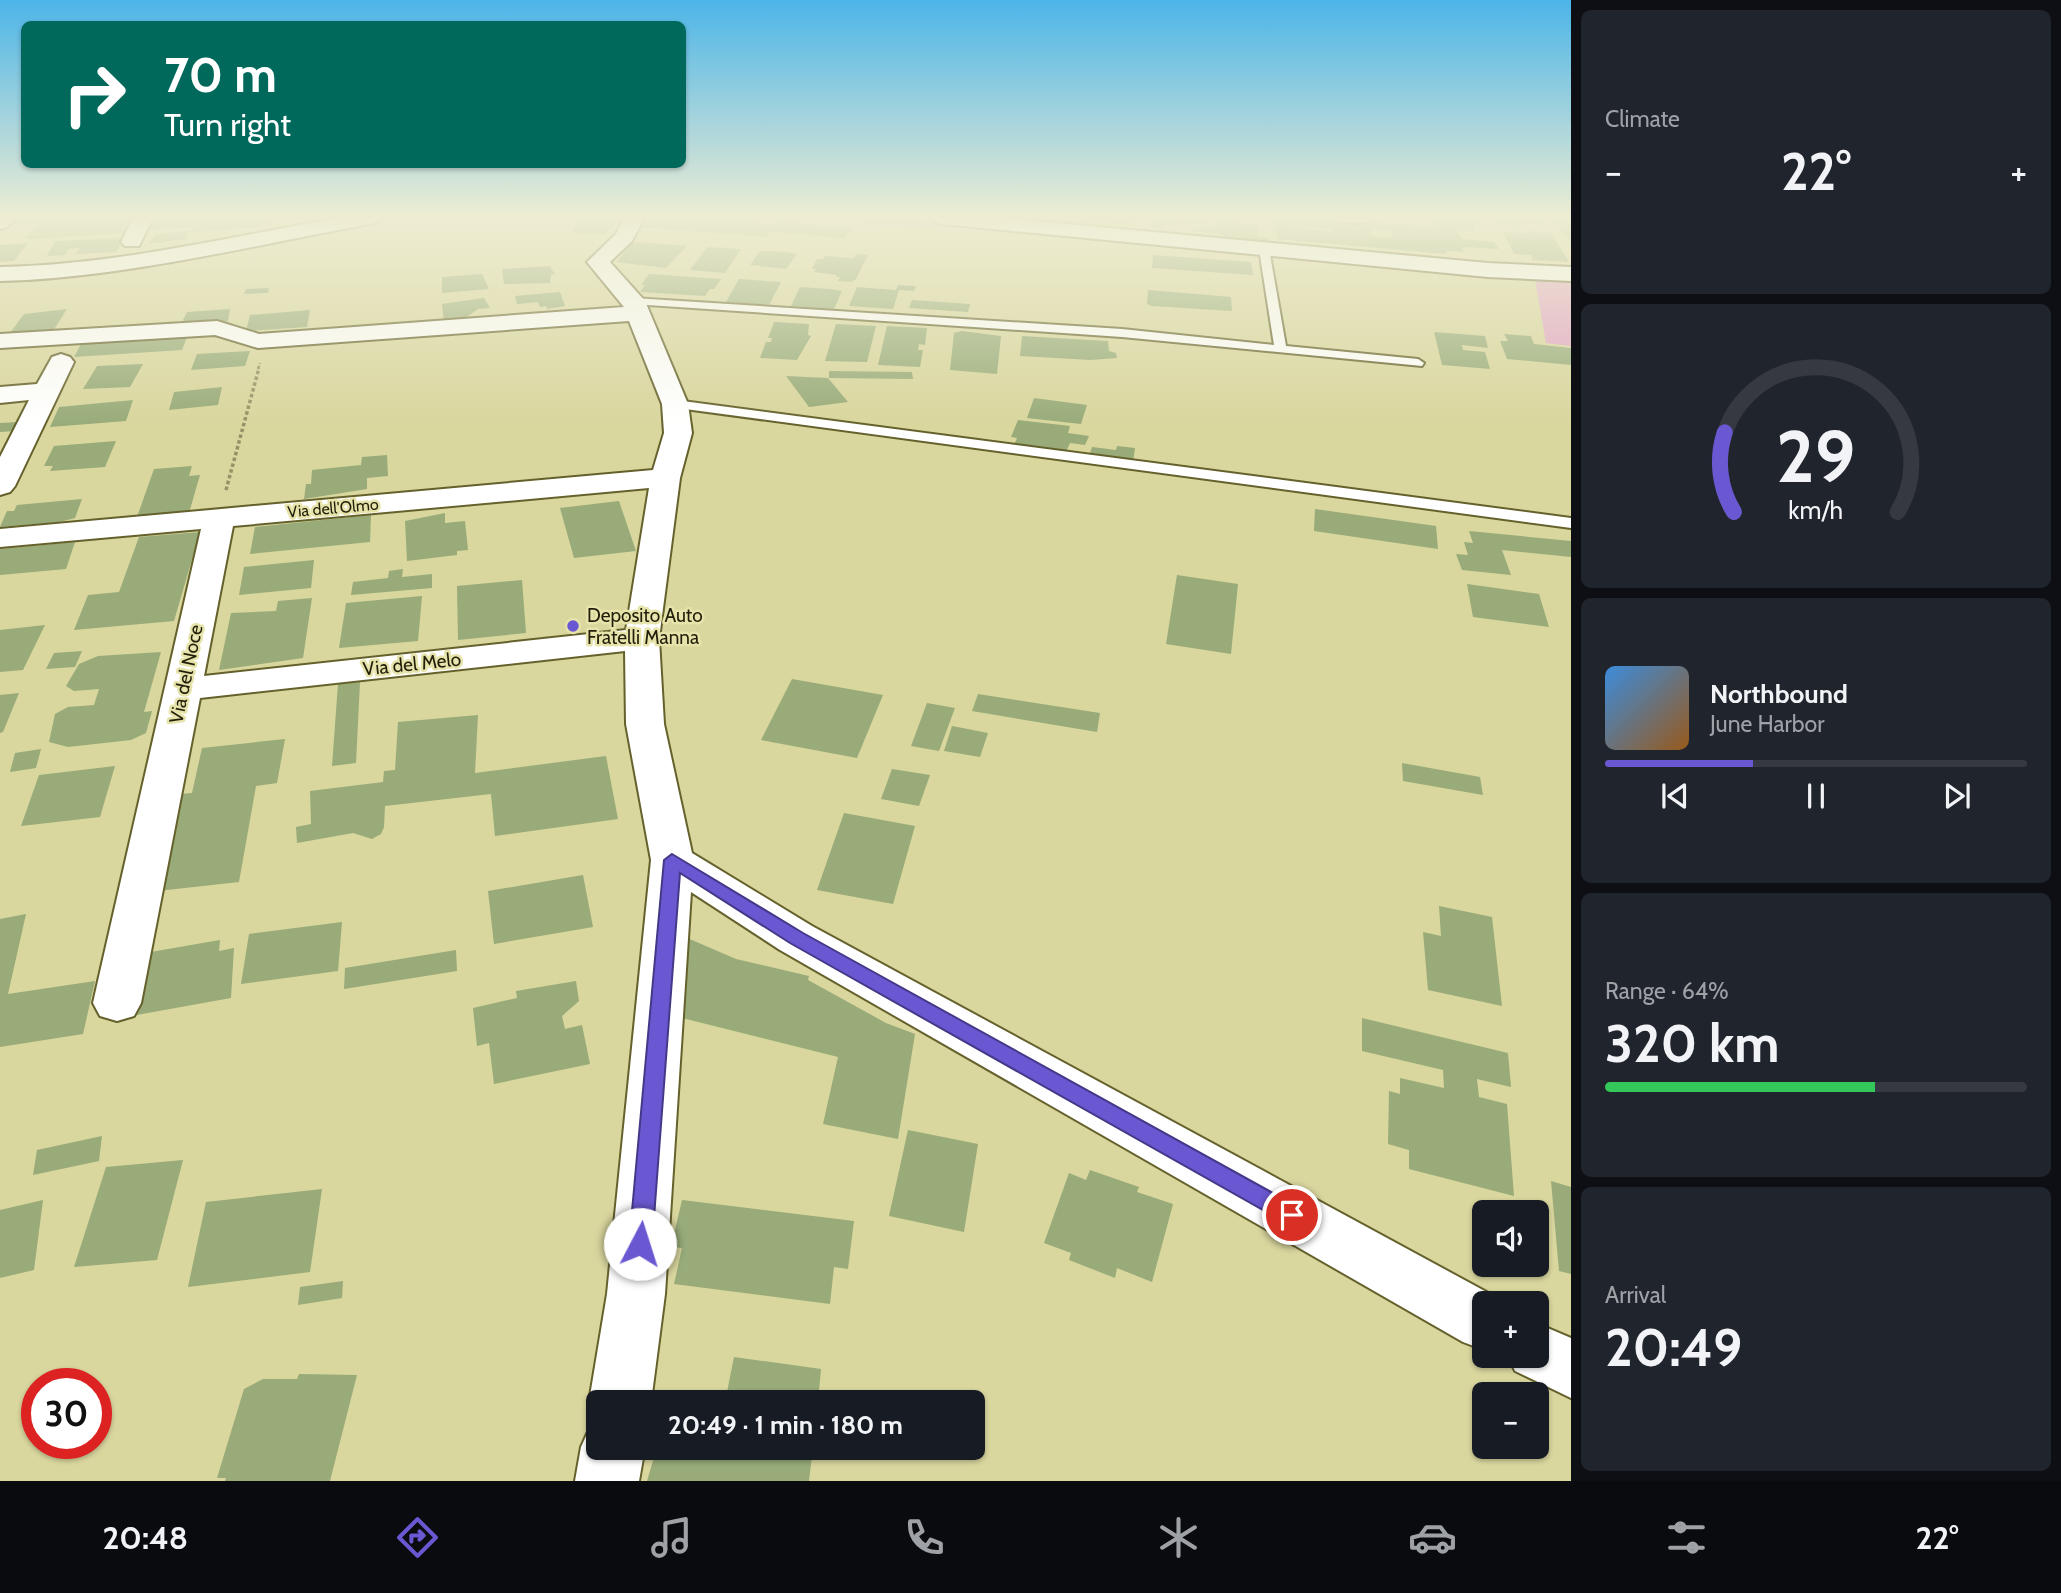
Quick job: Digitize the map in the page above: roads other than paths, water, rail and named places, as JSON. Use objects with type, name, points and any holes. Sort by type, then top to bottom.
[{"type":"street","points":[[619,287],[636,307],[676,404],[678,433],[665,478],[642,639],[645,724],[672,860],[636,1294],[622,1390]]},
{"type":"street","points":[[0,341],[218,328],[258,341],[636,307]]},
{"type":"street","points":[[0,486],[61,362]]},
{"type":"street","points":[[0,395],[46,391]]},
{"type":"street","name":"Via dell'Olmo","points":[[0,538],[665,478]]},
{"type":"street","name":"Via del Noce","points":[[117,1003],[219,518]]},
{"type":"street","name":"Via del Melo","points":[[183,689],[642,639]]},
{"type":"street","points":[[672,860],[796,938],[1472,1315]]},
{"type":"street","points":[[1549,1358],[1571,1369]]},
{"type":"street","points":[[607,1481],[611,1460]]},
{"type":"lane","points":[[1273,287],[1281,350]]},
{"type":"lane","points":[[636,307],[1122,333],[1418,363]]},
{"type":"lane","points":[[676,404],[1571,523]]},
{"type":"place","name":"Deposito Auto Fratelli Manna","points":[[573,626]]}]
